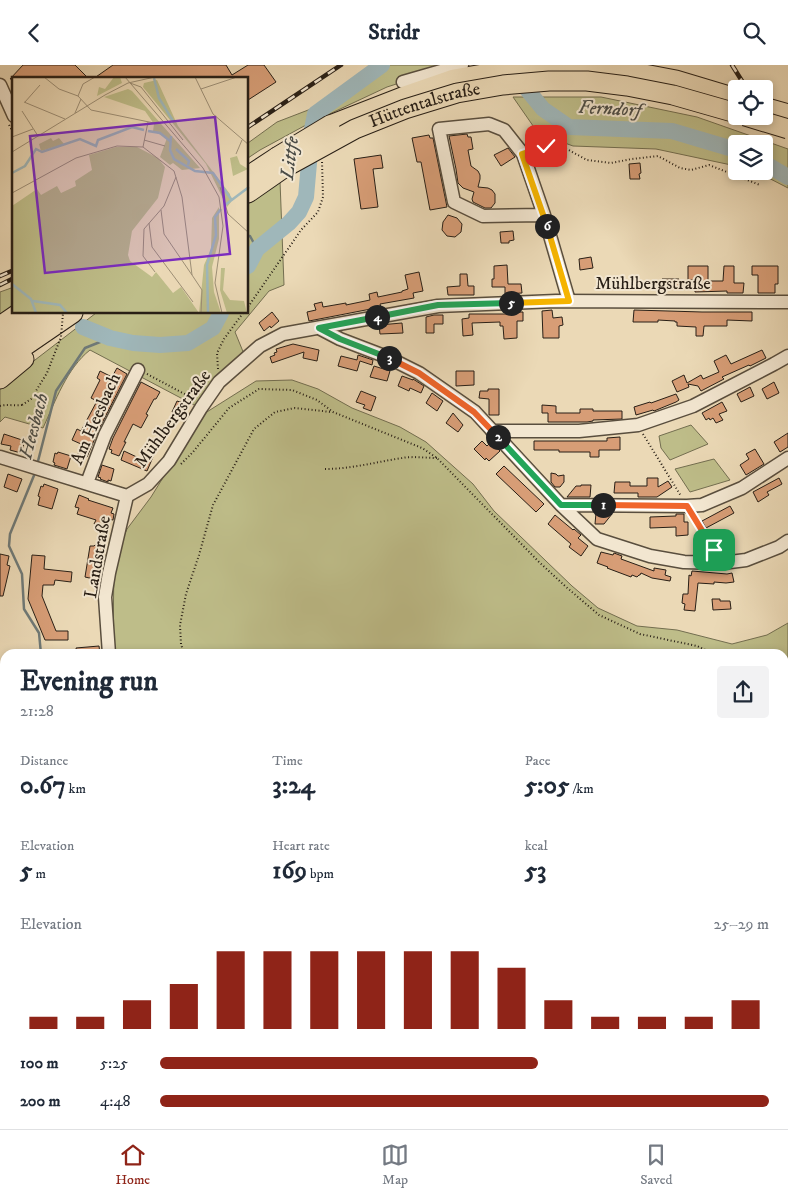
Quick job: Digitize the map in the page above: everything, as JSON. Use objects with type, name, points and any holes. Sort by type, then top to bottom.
[{"type":"highway","name":"Hüttentalstraße","points":[[249,192],[281,162],[330,125],[454,79],[501,71],[550,67],[588,67],[628,71],[676,80],[728,96]]},
{"type":"highway","name":"Hüttentalstraße","points":[[249,176],[405,109],[457,93],[503,85],[549,81],[586,81],[628,86],[673,95],[728,111]]},
{"type":"highway","points":[[773,110],[788,114]]},
{"type":"highway","points":[[773,124],[788,129]]},
{"type":"highway","points":[[0,326],[18,314]]},
{"type":"highway","points":[[0,345],[46,314]]},
{"type":"highway","points":[[0,363],[72,314]]},
{"type":"highway","points":[[0,379],[23,360],[44,333]]},
{"type":"street","points":[[403,82],[462,65]]},
{"type":"street","points":[[0,85],[10,119]]},
{"type":"street","points":[[544,215],[483,216],[454,202],[439,129],[488,124],[504,130],[522,154],[544,215],[569,301]]},
{"type":"street","name":"Mühlbergstraße","points":[[127,496],[148,484],[169,461],[219,382],[260,346],[283,334],[438,305],[569,301],[788,302]]},
{"type":"street","points":[[319,328],[419,373],[474,412],[561,505],[597,539],[650,556],[684,561],[722,563],[746,560],[779,547],[788,541]]},
{"type":"street","points":[[492,431],[579,431],[638,425],[693,406],[788,356]]},
{"type":"street","name":"Am Heesbach","points":[[87,483],[105,435],[138,369]]},
{"type":"street","points":[[0,457],[127,496]]},
{"type":"street","points":[[561,505],[702,505],[742,487],[788,458]]},
{"type":"street","name":"Landstraße","points":[[109,649],[105,597],[127,496]]},
{"type":"path","points":[[522,154],[546,146],[565,149],[587,160],[611,163],[658,156],[680,169],[691,170],[709,165],[760,185]]},
{"type":"path","points":[[249,306],[302,230],[318,212],[323,197],[322,157]]},
{"type":"path","points":[[0,406],[22,405],[31,399],[47,373],[60,337],[63,314]]},
{"type":"path","points":[[219,382],[217,353],[224,339],[242,314]]},
{"type":"path","points":[[138,369],[204,404]]},
{"type":"path","points":[[180,465],[229,408],[259,389],[292,390],[317,400],[333,412],[422,448],[437,458],[558,580],[599,615],[640,634],[703,649]]},
{"type":"path","points":[[183,649],[180,625],[186,594],[213,505],[254,429],[275,412],[295,408],[333,412]]},
{"type":"path","points":[[638,425],[714,550]]},
{"type":"path","points":[[325,469],[346,469],[404,457],[437,458]]},
{"type":"shaded area","points":[[377,65],[456,65],[387,87],[306,125],[249,157],[249,142],[277,122],[316,107]]},
{"type":"shaded area","points":[[513,97],[601,97],[697,117],[748,135],[728,135],[728,164],[656,149],[573,146],[538,133]]},
{"type":"shaded area","points":[[773,144],[788,149],[788,188],[772,180]]},
{"type":"shaded area","points":[[280,181],[284,285],[269,291],[235,332],[244,354],[196,406],[90,350],[82,357],[68,376],[43,428],[5,417],[0,422],[0,387],[95,314],[249,314],[249,203]]},
{"type":"shaded area","points":[[12,288],[12,308],[0,316],[0,292]]},
{"type":"shaded area","points":[[292,380],[318,389],[352,408],[400,427],[426,442],[473,484],[494,511],[572,586],[598,608],[637,626],[677,630],[732,644],[767,635],[788,623],[788,649],[113,649],[114,559],[127,529],[151,497],[202,415],[256,381]]},
{"type":"shaded area","points":[[691,425],[708,444],[670,460],[661,448],[659,436]]},
{"type":"shaded area","points":[[714,459],[730,480],[690,492],[675,469]]},
{"type":"building","points":[[23,65],[75,65],[87,77],[12,77],[10,79]]},
{"type":"building","points":[[113,65],[226,65],[232,75],[248,65],[264,65],[276,82],[249,99],[249,77],[96,77]]},
{"type":"building","points":[[467,134],[468,137],[471,137],[473,149],[468,150],[471,166],[480,175],[478,187],[488,188],[495,194],[495,203],[491,208],[485,208],[473,202],[474,192],[463,188],[458,183],[449,136]]},
{"type":"building","points":[[429,135],[430,138],[433,138],[447,207],[430,210],[421,162],[417,162],[412,138]]},
{"type":"building","points":[[508,148],[515,157],[501,166],[494,155]]},
{"type":"building","points":[[381,155],[383,168],[373,169],[378,207],[361,209],[354,159]]},
{"type":"building","points":[[640,163],[640,179],[630,179],[629,164]]},
{"type":"building","points":[[448,215],[457,218],[462,224],[461,232],[455,237],[447,236],[442,230],[443,222]]},
{"type":"building","points":[[513,231],[514,240],[509,241],[509,243],[501,243],[500,232]]},
{"type":"building","points":[[591,257],[593,268],[580,270],[579,259]]},
{"type":"building","points":[[507,265],[508,284],[521,284],[522,293],[505,294],[505,287],[492,287],[494,266]]},
{"type":"building","points":[[688,266],[708,266],[708,281],[723,281],[724,266],[734,266],[734,283],[744,283],[743,293],[727,293],[727,291],[695,292],[695,280],[688,280]]},
{"type":"building","points":[[752,266],[778,266],[778,284],[775,284],[775,293],[758,293],[758,275],[752,275]]},
{"type":"building","points":[[419,272],[423,291],[413,293],[414,298],[380,304],[381,307],[309,321],[307,312],[316,310],[314,304],[322,302],[323,307],[346,303],[346,305],[370,300],[369,294],[377,292],[378,297],[402,292],[408,289],[405,275]]},
{"type":"building","points":[[460,274],[467,274],[468,286],[474,286],[474,295],[448,295],[447,287],[460,286]]},
{"type":"building","points":[[662,279],[679,279],[679,288],[662,288]]},
{"type":"building","points":[[552,310],[553,318],[562,317],[563,325],[559,326],[559,338],[543,338],[542,311]]},
{"type":"building","points":[[634,310],[752,312],[752,321],[727,320],[727,326],[704,326],[703,336],[696,336],[696,327],[677,326],[675,321],[633,322]]},
{"type":"building","points":[[272,312],[279,321],[264,331],[259,323]]},
{"type":"building","points":[[513,312],[523,312],[523,321],[517,321],[517,338],[504,339],[503,326],[500,326],[500,322],[472,323],[473,335],[463,336],[462,319],[469,318],[469,314],[513,314]]},
{"type":"building","points":[[443,315],[443,324],[434,324],[434,333],[426,333],[426,317]]},
{"type":"building","points":[[402,323],[403,333],[380,334],[379,325]]},
{"type":"building","points":[[293,344],[319,350],[317,361],[303,358],[304,352],[272,363],[270,357],[275,355],[276,349]]},
{"type":"building","points":[[762,350],[766,358],[722,377],[724,379],[701,391],[698,386],[688,384],[689,387],[677,392],[672,381],[684,375],[687,383],[701,375],[703,379],[719,372],[714,361],[726,355],[731,364]]},
{"type":"building","points":[[358,355],[373,360],[372,365],[360,361],[357,371],[338,366],[341,356],[357,360]]},
{"type":"building","points":[[374,366],[390,371],[387,381],[370,377]]},
{"type":"building","points":[[117,368],[127,374],[87,457],[78,454],[81,444],[72,440],[77,429],[81,431],[97,401],[91,398],[100,380],[97,378],[100,371],[112,377]]},
{"type":"building","points":[[456,371],[474,371],[474,385],[456,386]]},
{"type":"building","points":[[402,376],[413,379],[424,386],[421,393],[410,388],[409,391],[398,386]]},
{"type":"building","points":[[141,382],[160,392],[146,414],[148,415],[141,428],[133,424],[119,456],[111,453],[112,450],[109,449]]},
{"type":"building","points":[[774,382],[779,393],[767,399],[762,389]]},
{"type":"building","points":[[750,387],[754,396],[741,402],[737,394]]},
{"type":"building","points":[[488,389],[499,389],[499,415],[489,415],[489,399],[479,398],[480,391],[488,391]]},
{"type":"building","points":[[361,391],[376,397],[371,411],[363,408],[365,405],[356,402]]},
{"type":"building","points":[[432,393],[443,401],[437,411],[426,403]]},
{"type":"building","points":[[676,394],[679,400],[676,402],[654,411],[636,415],[634,407]]},
{"type":"building","points":[[177,401],[182,401],[188,407],[183,417],[172,412]]},
{"type":"building","points":[[722,402],[727,411],[719,414],[723,420],[716,423],[713,418],[706,420],[702,413]]},
{"type":"building","points":[[542,405],[556,406],[556,413],[580,413],[580,409],[622,411],[622,419],[587,422],[548,422],[548,413],[542,413]]},
{"type":"building","points":[[453,413],[463,425],[458,432],[446,423]]},
{"type":"building","points":[[788,433],[788,447],[780,452],[774,442]]},
{"type":"building","points":[[4,434],[25,441],[21,453],[10,450],[11,446],[1,444]]},
{"type":"building","points":[[620,437],[620,450],[599,450],[599,457],[590,457],[590,452],[534,450],[534,441],[607,441],[607,438]]},
{"type":"building","points":[[482,441],[487,446],[491,442],[500,451],[489,461],[486,458],[485,460],[474,449]]},
{"type":"building","points":[[755,449],[764,464],[746,475],[740,465],[749,459],[746,454]]},
{"type":"building","points":[[124,451],[141,459],[144,453],[153,457],[147,471],[121,460]]},
{"type":"building","points":[[58,452],[71,456],[67,469],[54,465],[55,453],[57,454]]},
{"type":"building","points":[[102,465],[114,469],[111,481],[108,480],[108,482],[98,477]]},
{"type":"building","points":[[504,466],[544,504],[536,512],[496,474]]},
{"type":"building","points":[[551,473],[558,476],[564,475],[564,482],[560,487],[555,487],[551,482]]},
{"type":"building","points":[[8,474],[22,479],[17,492],[4,487]]},
{"type":"building","points":[[647,478],[658,478],[658,487],[668,481],[672,487],[657,497],[638,497],[638,493],[614,493],[615,482],[630,482],[630,486],[647,486]]},
{"type":"building","points":[[779,478],[782,484],[767,492],[769,495],[758,502],[753,492]]},
{"type":"building","points":[[44,484],[58,489],[52,509],[38,505],[40,497],[38,496],[41,486],[43,487]]},
{"type":"building","points":[[591,485],[590,497],[567,497],[576,486]]},
{"type":"building","points":[[79,495],[113,508],[111,513],[114,514],[113,520],[106,519],[103,527],[94,524],[96,520],[77,514],[79,508],[75,507]]},
{"type":"building","points":[[730,506],[734,513],[706,528],[702,521]]},
{"type":"building","points":[[596,513],[612,514],[604,524],[595,524]]},
{"type":"building","points":[[676,514],[684,514],[684,522],[688,522],[688,535],[676,536],[676,527],[650,528],[650,517],[676,516]]},
{"type":"building","points":[[555,515],[581,535],[578,538],[588,546],[581,556],[569,547],[571,544],[548,524]]},
{"type":"building","points":[[90,546],[104,547],[98,580],[85,577]]},
{"type":"building","points":[[601,552],[613,555],[614,553],[622,556],[621,559],[654,571],[654,568],[666,570],[665,575],[671,577],[670,581],[652,578],[641,573],[637,577],[632,575],[631,577],[607,568],[597,563]]},
{"type":"building","points":[[0,554],[9,556],[7,565],[10,566],[3,596],[0,596]]},
{"type":"building","points":[[32,555],[45,556],[44,569],[72,572],[71,582],[55,580],[54,585],[43,585],[42,596],[56,631],[68,631],[68,640],[45,640],[28,599]]},
{"type":"building","points":[[692,571],[732,573],[734,582],[698,583],[695,611],[684,610],[685,604],[682,603],[683,594],[688,594],[689,575],[691,576]]},
{"type":"building","points":[[712,599],[730,601],[731,609],[713,610]]},
{"type":"building","points":[[99,646],[99,649],[76,649]]},
{"type":"waterway","name":"Littfe","points":[[249,264],[257,249],[289,223],[299,212],[306,197],[315,114],[382,65]]},
{"type":"waterway","name":"Ferndorf","points":[[516,76],[543,109],[569,127],[672,131],[728,148]]},
{"type":"waterway","name":"Ferndorf","points":[[773,168],[788,177]]},
{"type":"waterway","points":[[249,236],[257,249]]},
{"type":"waterway","name":"Littfe","points":[[83,327],[110,338],[133,343],[160,345],[188,343],[213,328],[220,314]]},
{"type":"waterway","name":"Heesbach","points":[[37,465],[56,391],[85,348],[110,338]]},
{"type":"waterway","name":"Heesbach","points":[[35,473],[10,534],[9,546],[22,574],[24,609],[39,633],[41,649]]},
{"type":"railway","points":[[249,126],[341,65]]},
{"type":"railway","points":[[732,65],[741,80]]},
{"type":"railway","points":[[773,117],[788,129]]},
{"type":"railway","points":[[0,276],[12,271]]},
{"type":"railway","points":[[0,285],[12,279]]},
{"type":"route","points":[[546,146],[522,154],[544,215],[569,301],[438,305],[319,328],[419,373],[474,412],[561,505],[687,506],[714,550]]}]
